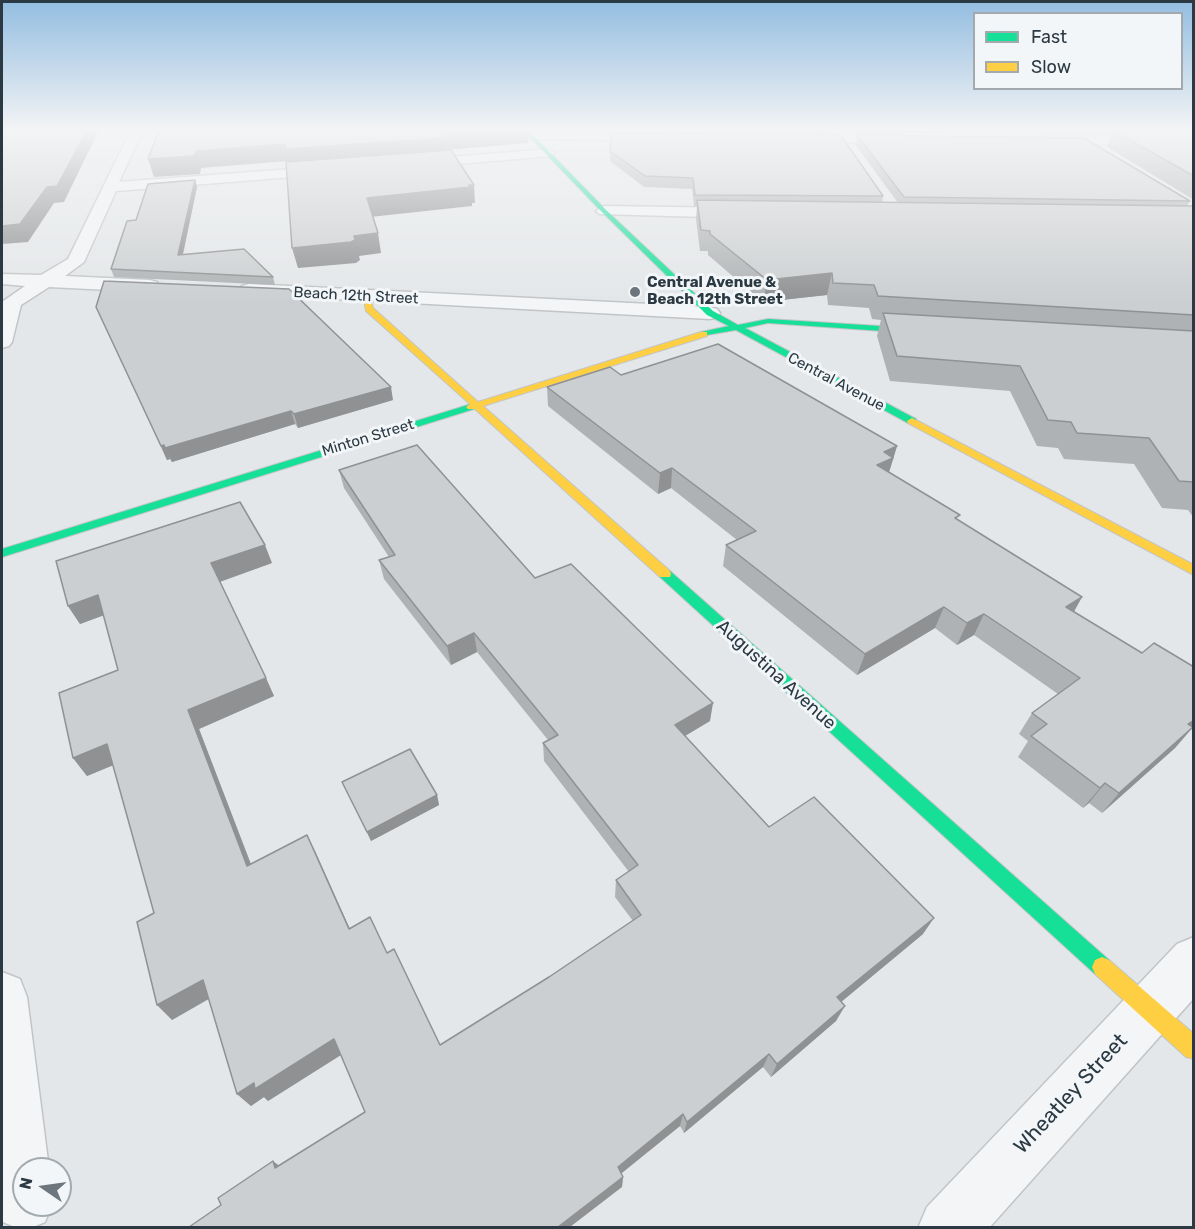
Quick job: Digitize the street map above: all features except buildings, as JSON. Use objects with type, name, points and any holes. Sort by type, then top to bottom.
[{"type":"street","points":[[2,342],[12,302],[75,262],[111,187]]},
{"type":"street","name":"Central Avenue","points":[[581,187],[710,313],[1194,571]]},
{"type":"street","points":[[604,211],[753,213]]},
{"type":"street","points":[[2,279],[170,287]]},
{"type":"street","name":"Beach 12th Street","points":[[227,290],[710,313]]},
{"type":"street","name":"Augustina Avenue","points":[[366,296],[369,309],[1194,1049]]},
{"type":"street","points":[[735,328],[768,321],[934,331]]},
{"type":"street","name":"Minton Street","points":[[2,553],[701,334],[735,328]]},
{"type":"street","name":"Wheatley Street","points":[[948,1227],[1194,960]]},
{"type":"street","points":[[2,997],[19,1157]]},
{"type":"traffic: fast","points":[[581,187],[710,313],[912,421]]},
{"type":"traffic: fast","points":[[704,334],[768,321],[925,331]]},
{"type":"traffic: fast","points":[[2,553],[471,407]]},
{"type":"traffic: fast","points":[[665,574],[1102,967]]},
{"type":"traffic: slow","points":[[366,296],[369,309],[665,574]]},
{"type":"traffic: slow","points":[[471,407],[704,334]]},
{"type":"traffic: slow","points":[[912,421],[1194,571]]},
{"type":"traffic: slow","points":[[1102,967],[1194,1049]]},
{"type":"place","name":"Central Avenue & Beach 12th Street","points":[[635,292]]}]
